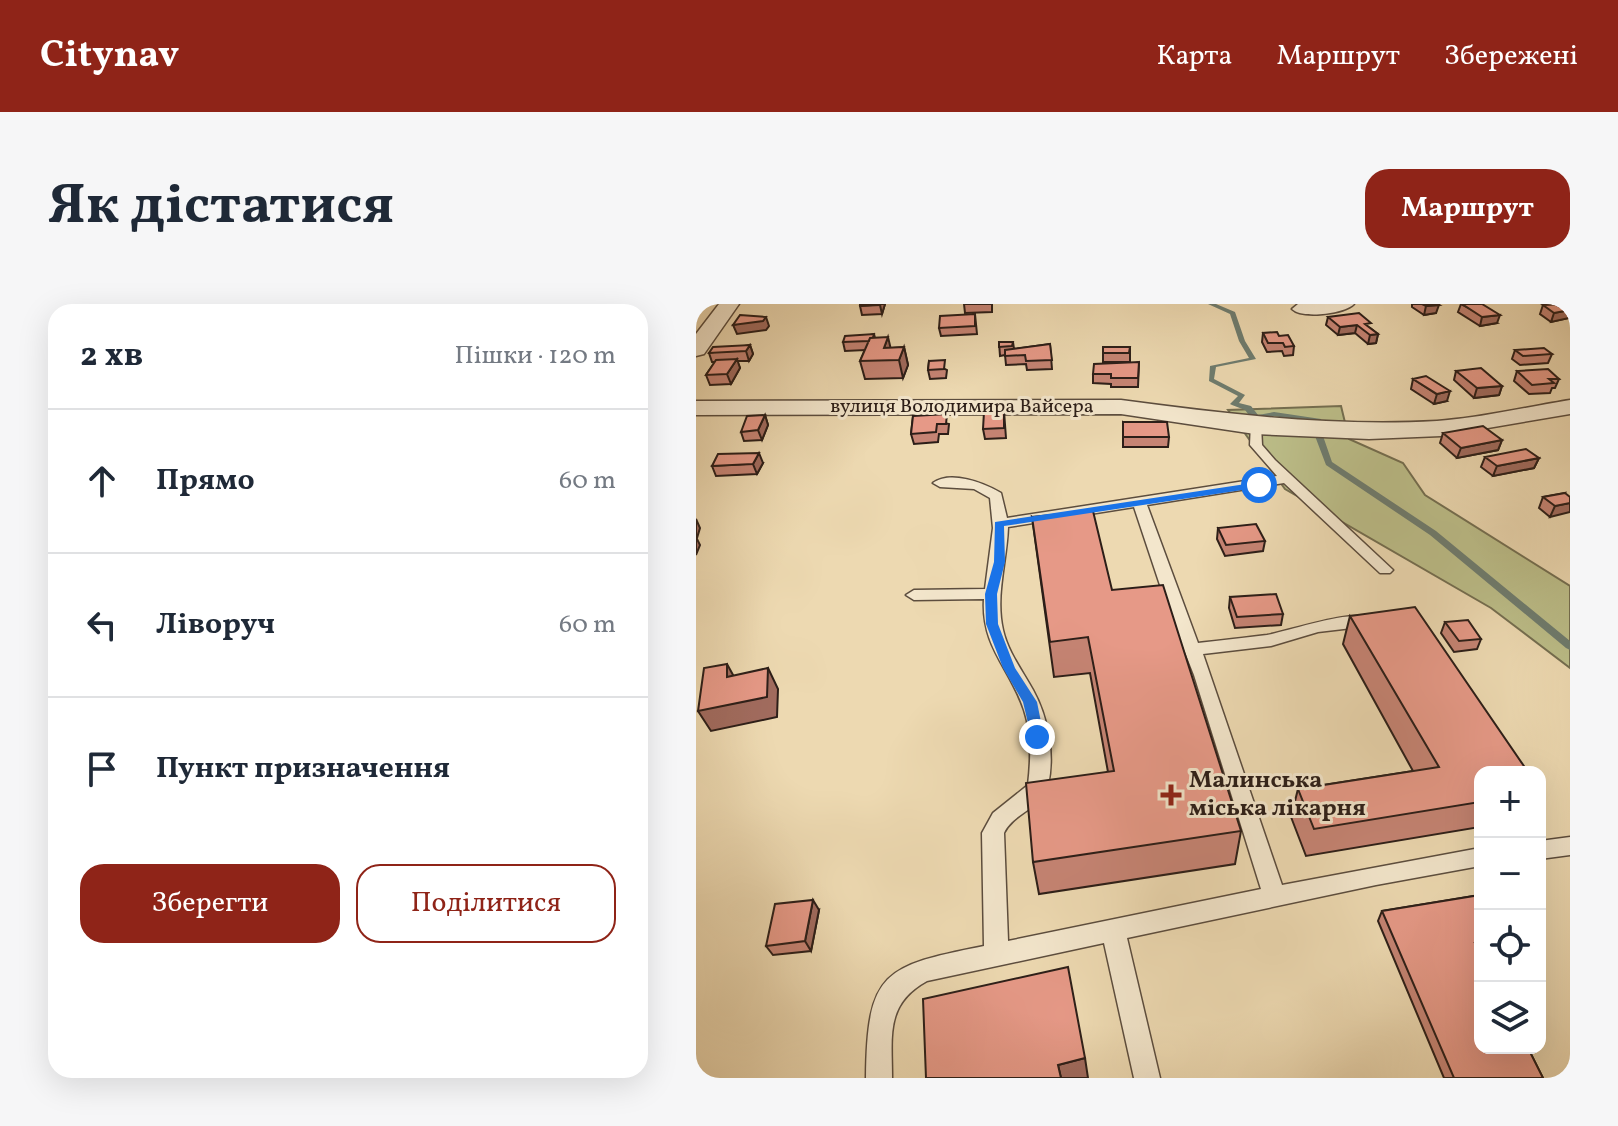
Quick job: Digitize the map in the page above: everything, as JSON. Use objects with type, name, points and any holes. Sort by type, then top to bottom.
[{"type":"street","points":[[696,349],[729,304]]},
{"type":"street","points":[[1302,309],[1344,304]]},
{"type":"street","name":"вулиця Володимира Вайсера","points":[[696,408],[1111,407],[1161,411],[1255,426],[1369,431],[1441,428],[1570,407]]},
{"type":"lane","points":[[1255,426],[1256,445],[1286,479],[1385,570]]},
{"type":"lane","points":[[998,524],[1286,479]]},
{"type":"lane","points":[[940,483],[977,485],[992,492],[998,503],[999,562],[991,594],[995,635],[1035,717],[1039,779],[1035,793],[995,826],[996,953]]},
{"type":"lane","points":[[1140,504],[1193,649],[1274,896]]},
{"type":"lane","points":[[914,595],[991,594]]},
{"type":"lane","points":[[1193,649],[1271,640],[1318,627],[1369,621]]},
{"type":"lane","points":[[1546,849],[1570,846]]},
{"type":"lane","points":[[879,1078],[882,1012],[895,986],[923,970],[1274,896],[1474,858]]},
{"type":"lane","points":[[1113,929],[1147,1078]]},
{"type":"green space","points":[[1341,406],[1349,439],[1403,463],[1425,495],[1570,586],[1570,668],[1491,608],[1285,489],[1228,410]]},
{"type":"building","points":[[1462,304],[1482,304],[1500,315],[1482,317]]},
{"type":"building","points":[[1565,304],[1570,310],[1554,313],[1543,305]]},
{"type":"building","points":[[1359,313],[1371,323],[1365,324],[1378,334],[1370,335],[1357,325],[1340,327],[1328,317]]},
{"type":"building","points":[[975,314],[975,326],[939,328],[940,316]]},
{"type":"building","points":[[740,315],[766,317],[763,321],[733,325]]},
{"type":"building","points":[[1277,332],[1279,336],[1288,335],[1294,346],[1268,343],[1263,333]]},
{"type":"building","points":[[874,334],[869,341],[843,342],[845,336]]},
{"type":"building","points":[[888,337],[884,348],[904,347],[899,360],[860,361],[870,338]]},
{"type":"building","points":[[999,342],[1013,342],[1012,346],[999,347]]},
{"type":"building","points":[[1050,344],[1052,360],[1026,361],[1025,355],[1005,356],[1005,350]]},
{"type":"building","points":[[750,345],[746,351],[709,353],[713,347]]},
{"type":"building","points":[[1103,347],[1130,347],[1129,353],[1103,353]]},
{"type":"building","points":[[1544,348],[1552,354],[1523,356],[1515,350]]},
{"type":"building","points":[[737,359],[727,374],[706,375],[716,360]]},
{"type":"building","points":[[945,360],[944,369],[928,370],[929,361]]},
{"type":"building","points":[[1139,362],[1138,378],[1093,374],[1094,364]]},
{"type":"building","points":[[1481,368],[1502,386],[1477,388],[1456,371]]},
{"type":"building","points":[[1548,369],[1559,379],[1549,379],[1554,383],[1532,385],[1517,371]]},
{"type":"building","points":[[1426,376],[1450,391],[1437,394],[1413,379]]},
{"type":"building","points":[[1004,411],[1004,428],[983,429],[984,412]]},
{"type":"building","points":[[947,414],[946,424],[937,424],[936,432],[911,434],[913,416]]},
{"type":"building","points":[[765,415],[758,430],[741,432],[747,416]]},
{"type":"building","points":[[1123,422],[1167,422],[1169,437],[1123,437]]},
{"type":"building","points":[[1483,426],[1502,440],[1461,448],[1443,433]]},
{"type":"building","points":[[1526,449],[1539,458],[1497,466],[1485,457]]},
{"type":"building","points":[[759,453],[753,464],[712,466],[718,454]]},
{"type":"building","points":[[1565,493],[1570,497],[1570,503],[1555,506],[1543,497]]},
{"type":"building","points":[[1093,511],[1112,590],[1163,585],[1241,831],[1033,862],[1026,783],[1114,771],[1088,637],[1050,642],[1032,517]]},
{"type":"building","points":[[1256,524],[1265,541],[1226,545],[1218,528]]},
{"type":"building","points":[[1276,594],[1283,614],[1237,617],[1230,597]]},
{"type":"building","points":[[1415,607],[1524,766],[1474,766],[1474,803],[1314,829],[1298,789],[1439,767],[1350,616]]},
{"type":"building","points":[[1468,620],[1481,639],[1459,641],[1445,622]]},
{"type":"building","points":[[727,664],[727,677],[768,668],[767,697],[698,711],[704,668]]},
{"type":"building","points":[[1474,896],[1474,1054],[1531,1054],[1543,1078],[1454,1078],[1382,911]]},
{"type":"building","points":[[813,900],[805,941],[766,946],[775,904]]},
{"type":"building","points":[[1068,967],[1085,1058],[1058,1065],[1061,1078],[926,1078],[923,999]]},
{"type":"waterway","points":[[1211,304],[1233,313],[1242,341],[1253,359],[1213,366],[1211,380],[1242,395],[1234,404],[1248,408],[1256,418],[1274,414],[1318,421],[1319,436],[1329,463],[1433,533],[1570,646]]},
{"type":"place","name":"Малинська міська лікарня","points":[[1171,795]]},
{"type":"route","points":[[1037,737],[1030,702],[1009,668],[992,624],[991,594],[999,562],[998,524],[1259,485]]}]
